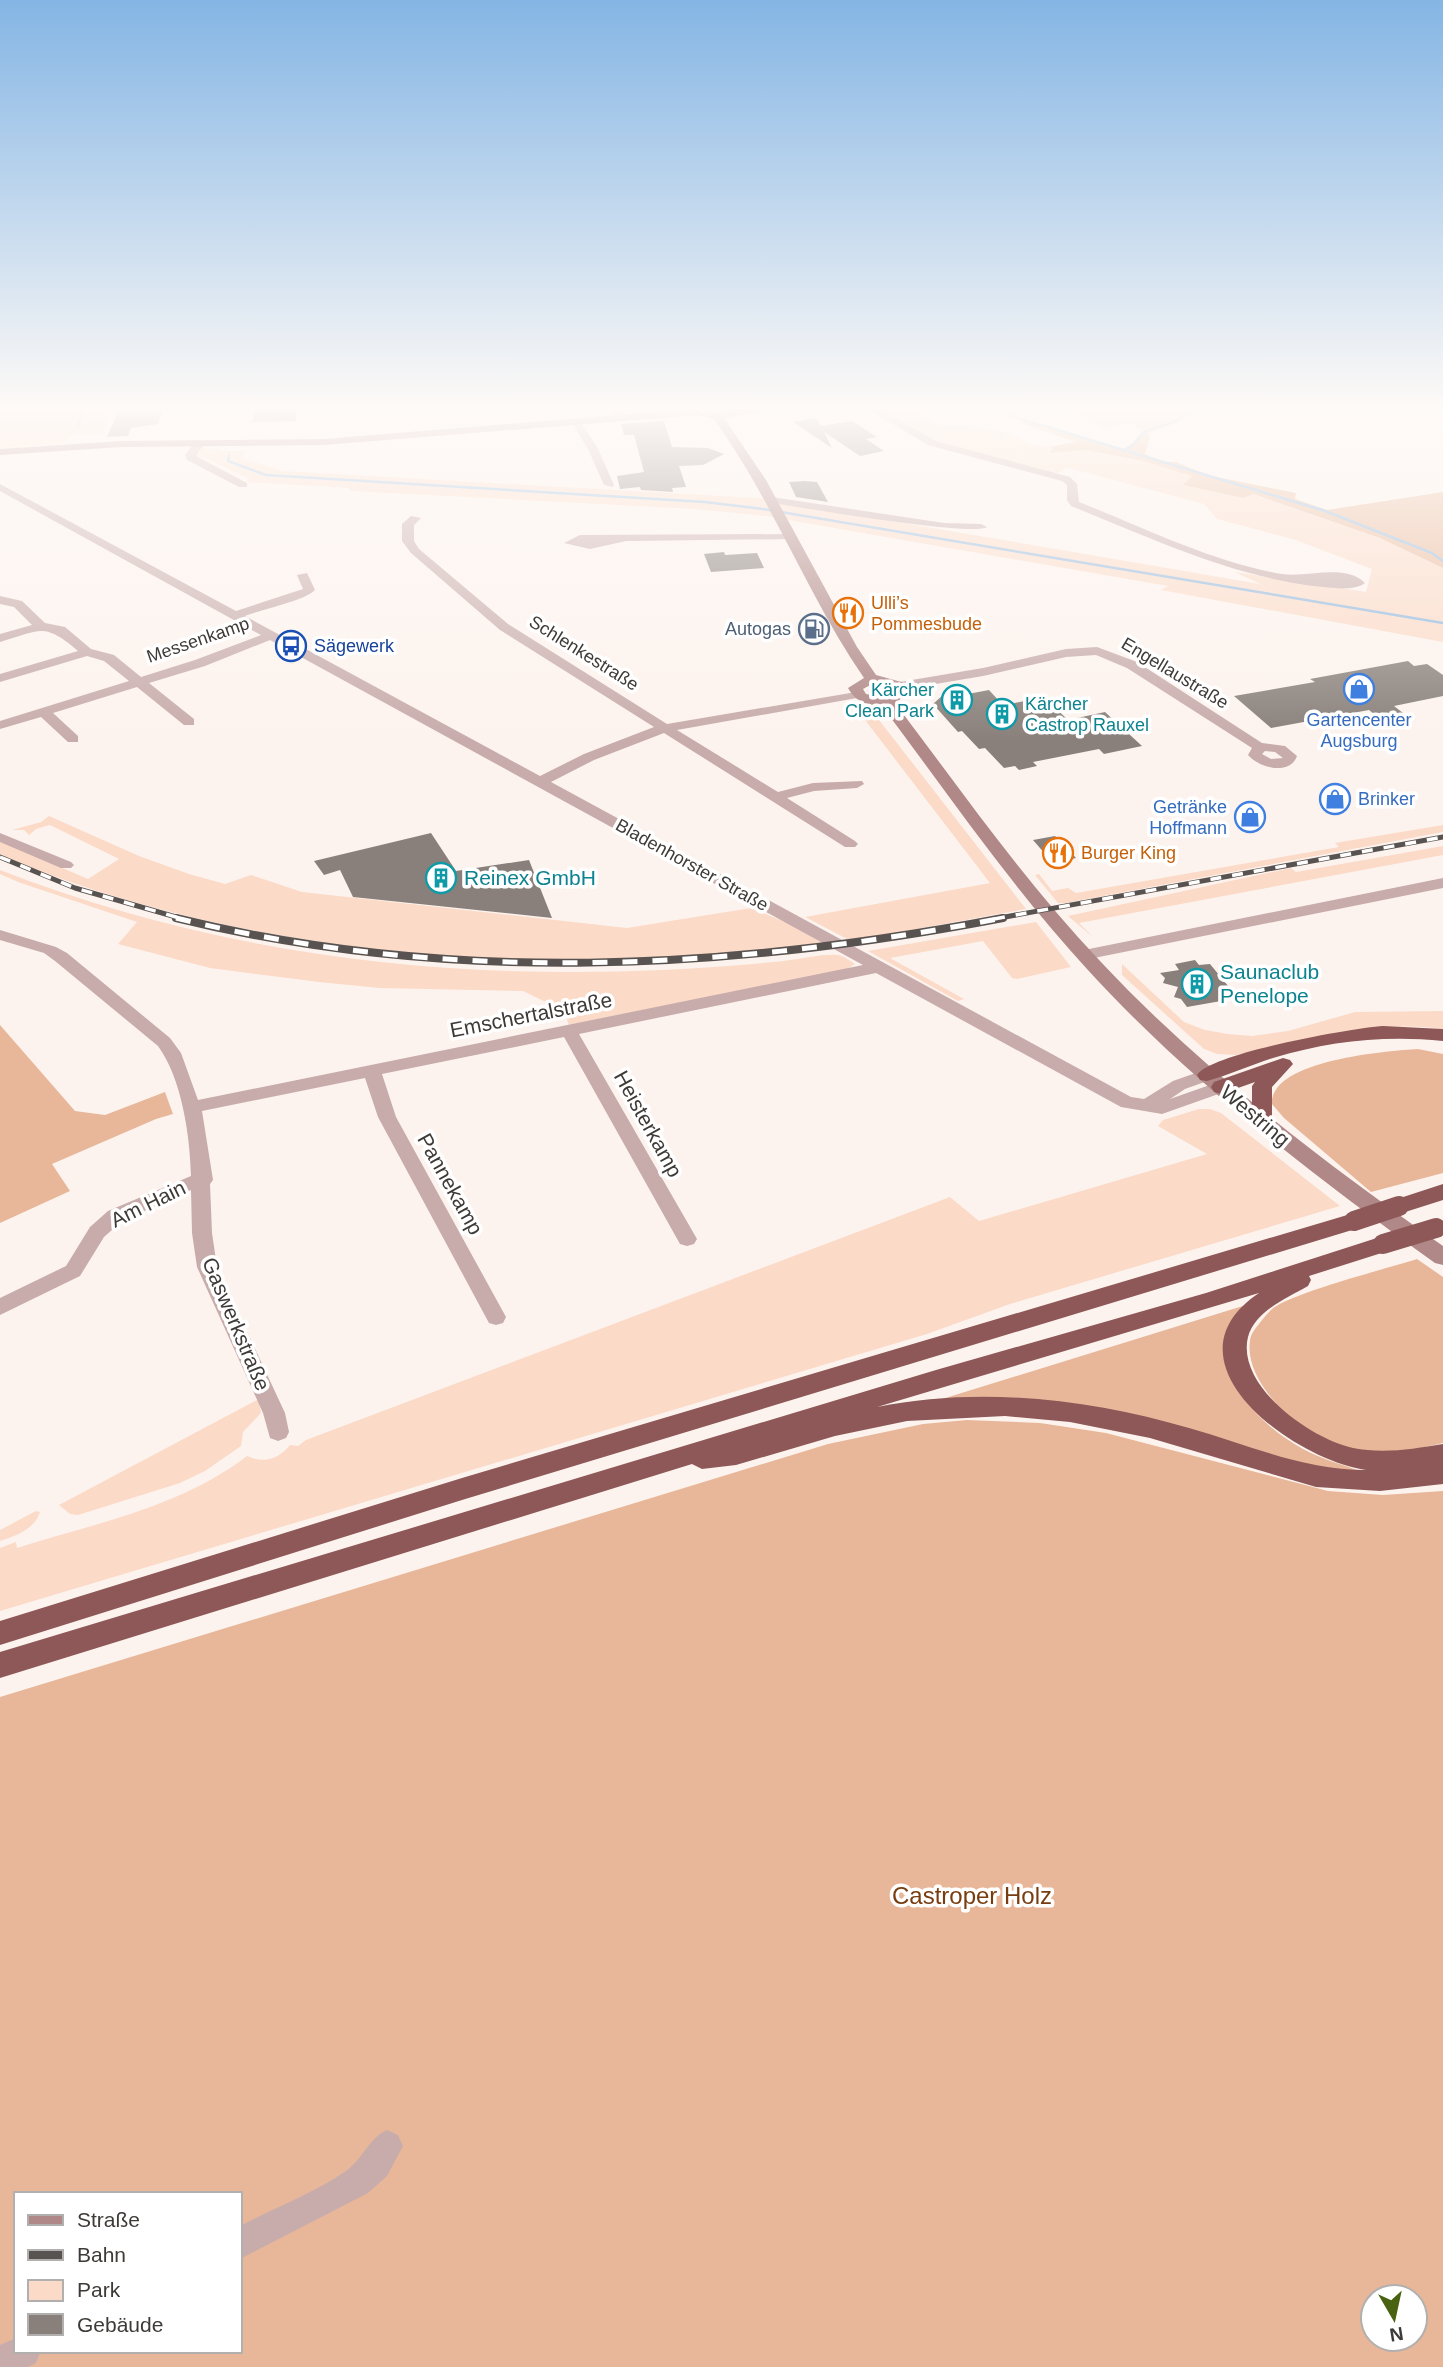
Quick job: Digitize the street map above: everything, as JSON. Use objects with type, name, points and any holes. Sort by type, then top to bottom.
[{"type":"highway","points":[[1214,1081],[1240,1062],[1348,1035],[1391,1031],[1443,1035]]},
{"type":"highway","points":[[1214,1081],[1382,1042],[1415,1041],[1443,1046]]},
{"type":"highway","points":[[1262,1123],[1262,1086],[1279,1065]]},
{"type":"highway","points":[[0,1633],[462,1489],[1443,1192]]},
{"type":"highway","points":[[0,1665],[936,1379],[1208,1301],[1439,1227]]},
{"type":"highway","points":[[1332,1261],[1258,1306],[1244,1321],[1236,1339],[1236,1353],[1244,1380],[1268,1412],[1285,1428],[1306,1441],[1343,1456],[1408,1461],[1443,1454]]},
{"type":"highway","points":[[668,1461],[731,1458],[837,1426],[892,1413],[980,1407],[1029,1408],[1102,1418],[1190,1438],[1266,1464],[1317,1477],[1363,1481],[1443,1474]]},
{"type":"main road","points":[[781,519],[835,625],[872,679]]},
{"type":"main road","points":[[872,679],[886,680],[901,686],[902,693],[887,701],[873,701],[857,694],[855,690],[858,684],[872,679]]},
{"type":"main road","name":"Westring","points":[[887,701],[1007,863],[1084,955],[1129,1002],[1262,1123],[1332,1179],[1443,1257]]},
{"type":"street","name":"Bladenhorster Straße","points":[[60,519],[1127,1102],[1151,1107],[1174,1105],[1214,1081]]},
{"type":"street","name":"Schlenkestraße","points":[[413,519],[408,524],[407,533],[415,551],[504,627],[850,844]]},
{"type":"street","points":[[904,519],[944,526],[981,527]]},
{"type":"street","points":[[1114,519],[1233,567],[1303,579]]},
{"type":"street","points":[[622,539],[790,537]]},
{"type":"street","points":[[235,615],[277,600],[300,596],[309,590],[303,575]]},
{"type":"street","name":"Messenkamp","points":[[0,600],[18,604],[41,626],[61,629],[87,652],[109,658],[186,720],[202,710]]},
{"type":"street","points":[[0,638],[41,626]]},
{"type":"street","name":"Messenkamp","points":[[0,724],[200,663],[271,635]]},
{"type":"street","name":"Engellaustraße","points":[[901,686],[983,672],[1066,653],[1097,651],[1132,665],[1260,747]]},
{"type":"street","points":[[0,678],[87,652]]},
{"type":"street","points":[[540,782],[589,757],[665,728],[857,694]]},
{"type":"street","points":[[43,711],[74,739]]},
{"type":"street","points":[[773,798],[813,787],[857,784]]},
{"type":"street","points":[[0,837],[66,865]]},
{"type":"street","points":[[1084,955],[1443,883]]},
{"type":"street","name":"Gaswerkstraße","points":[[0,935],[50,950],[61,957],[164,1042],[172,1053],[192,1107],[203,1180],[202,1233],[207,1266],[274,1413],[278,1432]]},
{"type":"street","name":"Emschertalstraße","points":[[192,1107],[880,967]]},
{"type":"street","name":"Heisterkamp","points":[[569,1031],[687,1239]]},
{"type":"street","name":"Pannekamp","points":[[372,1071],[387,1117],[440,1210],[495,1317]]},
{"type":"street","name":"Am Hain","points":[[0,1307],[73,1270],[97,1232],[115,1216],[184,1185],[203,1180]]},
{"type":"street","points":[[242,2242],[358,2182],[376,2165],[387,2146]]},
{"type":"street","points":[[0,2363],[20,2353]]},
{"type":"green space","points":[[786,519],[883,519],[1260,584],[1235,572],[1366,592],[1372,569],[1296,540],[1219,519],[1326,519],[1380,538],[1443,568],[1443,642],[1161,590],[1168,586]]},
{"type":"green space","points":[[1326,519],[1443,519],[1443,568],[1380,538]]},
{"type":"green space","points":[[852,703],[872,711],[1026,909],[851,941],[805,917],[990,883]]},
{"type":"green space","points":[[49,816],[139,856],[225,884],[251,875],[302,892],[627,928],[751,908],[790,924],[826,945],[709,956],[582,960],[412,953],[327,943],[243,929],[161,909],[80,885],[0,855],[0,841],[88,879],[119,859],[50,825],[36,829],[29,835],[24,830],[12,830],[41,822]]},
{"type":"green space","points":[[1443,825],[1443,832],[1066,903],[1058,903],[1035,875],[1039,874],[1052,891],[1068,888],[1076,893],[1339,847],[1335,843]]},
{"type":"green space","points":[[1443,846],[1443,855],[1079,923],[1094,938],[1068,916],[1291,868],[1296,872]]},
{"type":"green space","points":[[0,870],[80,899],[243,941],[408,965],[577,972],[662,970],[831,955],[842,956],[855,964],[845,970],[569,1025],[564,1011],[523,991],[379,988],[319,982],[210,968],[118,944],[137,922],[18,882],[0,874]]},
{"type":"green space","points":[[1036,922],[1071,967],[1012,978],[983,941],[890,958],[964,999],[958,1001],[868,951]]},
{"type":"green space","points":[[1122,964],[1184,1022],[1205,1030],[1252,1036],[1288,1031],[1355,1012],[1443,1011],[1443,1029],[1364,1029],[1237,1055],[1217,1054],[1204,1049],[1122,975]]},
{"type":"green space","points":[[0,1025],[75,1111],[105,1115],[165,1092],[173,1114],[52,1164],[70,1191],[0,1223]]},
{"type":"green space","points":[[1418,1049],[1443,1054],[1443,1173],[1371,1192],[1284,1118],[1272,1104],[1276,1089],[1290,1077],[1309,1068],[1358,1056]]},
{"type":"green space","points":[[1199,1109],[1221,1113],[1340,1206],[1010,1304],[927,1334],[0,1611],[0,1548],[16,1542],[17,1548],[137,1512],[194,1488],[247,1456],[259,1460],[271,1459],[290,1445],[298,1446],[306,1440],[950,1197],[979,1221],[1207,1154],[1158,1126],[1163,1120]]},
{"type":"green space","points":[[1417,1259],[1443,1277],[1443,1443],[1417,1449],[1376,1451],[1350,1449],[1322,1440],[1290,1418],[1263,1387],[1254,1370],[1250,1353],[1252,1333],[1271,1310],[1281,1304],[1317,1289]]},
{"type":"green space","points":[[1246,1305],[1235,1327],[1231,1349],[1239,1388],[1250,1406],[1265,1422],[1303,1449],[1363,1472],[1327,1473],[1196,1435],[926,1404]]},
{"type":"green space","points":[[259,1399],[261,1413],[243,1432],[241,1446],[205,1471],[180,1483],[78,1515],[70,1514],[59,1505]]},
{"type":"green space","name":"Castroper Holz","points":[[967,1420],[1040,1423],[1106,1433],[1328,1491],[1383,1495],[1443,1491],[1443,2367],[0,2367],[0,1697],[828,1444],[923,1424]]},
{"type":"green space","points":[[36,1511],[40,1512],[34,1523],[18,1534],[0,1541],[0,1530]]},
{"type":"building","points":[[724,552],[725,555],[757,553],[764,568],[711,572],[704,554]]},
{"type":"building","name":"Gartencenter Augsburg","points":[[1408,661],[1414,666],[1427,664],[1443,675],[1443,696],[1394,706],[1403,713],[1379,718],[1369,710],[1271,728],[1234,696],[1315,682],[1310,679]]},
{"type":"building","points":[[989,690],[1000,702],[1006,701],[1010,704],[1044,697],[1068,720],[1105,712],[1142,746],[1104,754],[1099,749],[1033,762],[1037,766],[1019,770],[1015,766],[1004,768],[985,748],[979,749],[962,731],[958,732],[933,704],[943,695],[952,697]]},
{"type":"building","name":"Reinex GmbH","points":[[431,833],[456,871],[529,860],[552,918],[353,897],[340,870],[324,875],[314,861]]},
{"type":"building","name":"Burger King","points":[[1055,836],[1076,858],[1053,863],[1033,840]]},
{"type":"building","name":"Saunaclub Penelope","points":[[1195,960],[1199,965],[1210,964],[1238,998],[1187,1007],[1181,999],[1174,997],[1178,987],[1163,983],[1165,978],[1160,973],[1179,970],[1175,964]]},
{"type":"waterway","points":[[825,519],[1443,623]]},
{"type":"waterway","points":[[1347,519],[1432,553],[1443,561]]},
{"type":"railway","points":[[994,919],[1443,837]]},
{"type":"railway","points":[[0,857],[75,888],[183,919]]},
{"type":"railway","points":[[176,918],[278,939],[382,954],[485,961],[590,963],[694,959],[797,949],[901,936],[1003,918]]},
{"type":"place","name":"Ulli’s Pommesbude","points":[[848,613]]},
{"type":"place","name":"Autogas","points":[[814,629]]},
{"type":"place","name":"Sägewerk","points":[[291,646]]},
{"type":"place","name":"Gartencenter Augsburg","points":[[1359,689]]},
{"type":"place","name":"Kärcher Clean Park","points":[[957,700]]},
{"type":"place","name":"Kärcher Castrop Rauxel","points":[[1002,714]]},
{"type":"place","name":"Brinker","points":[[1335,799]]},
{"type":"place","name":"Getränke Hoffmann","points":[[1250,817]]},
{"type":"place","name":"Burger King","points":[[1058,853]]},
{"type":"place","name":"Reinex GmbH","points":[[441,878]]},
{"type":"place","name":"Saunaclub Penelope","points":[[1197,984]]}]
